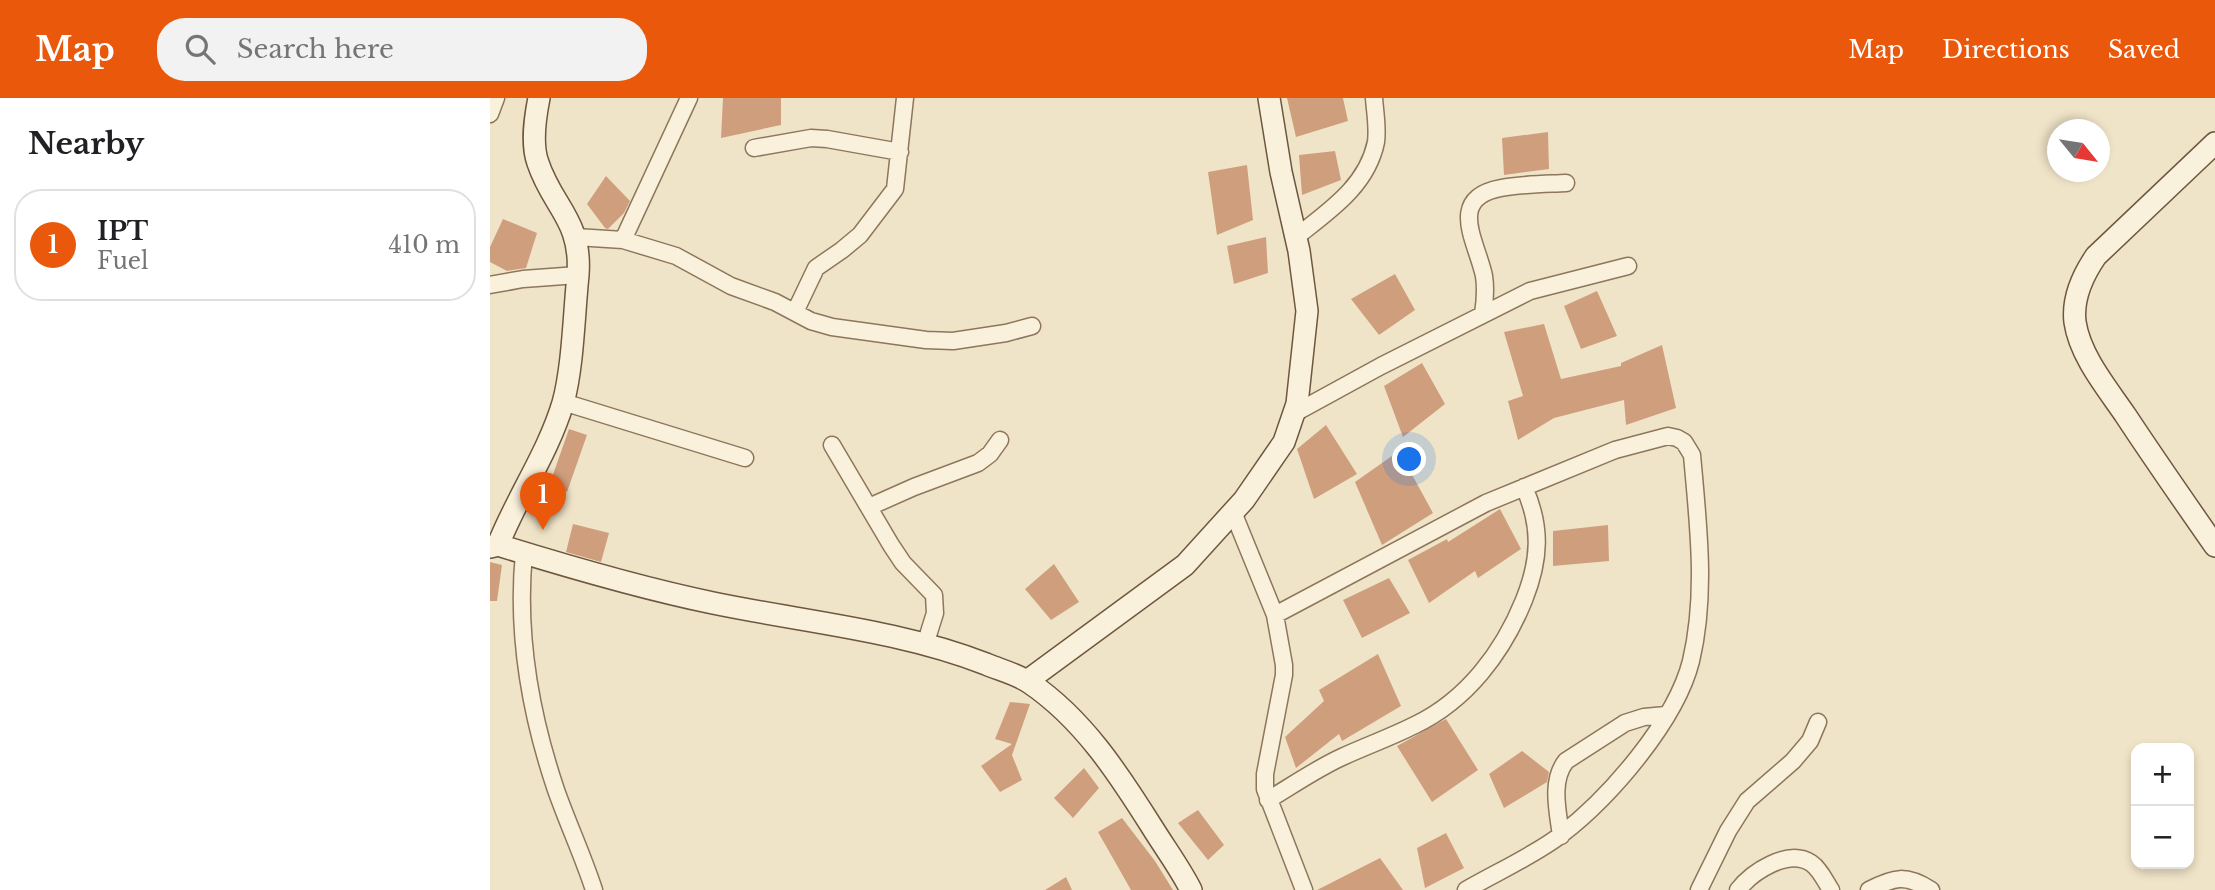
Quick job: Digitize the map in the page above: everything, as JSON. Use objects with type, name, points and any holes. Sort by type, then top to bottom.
[{"type":"main road","points":[[538,98],[535,138],[537,161],[576,237],[578,275],[563,402],[543,451],[494,546],[647,588],[925,645],[960,654],[1027,681],[1058,704],[1101,751],[1124,782],[1191,890]]},
{"type":"main road","points":[[1027,681],[1185,565],[1259,481],[1284,442],[1295,413],[1307,311],[1296,237],[1281,172],[1269,98]]},
{"type":"main road","points":[[2215,143],[2096,256],[2083,276],[2075,319],[2078,334],[2102,380],[2215,546]]},
{"type":"street","points":[[490,114],[496,98]]},
{"type":"street","points":[[623,240],[689,98]]},
{"type":"street","points":[[795,312],[816,268],[850,243],[895,189],[905,98]]},
{"type":"street","points":[[1296,237],[1358,183],[1369,166],[1376,140],[1374,98]]},
{"type":"street","points":[[754,148],[811,138],[900,152]]},
{"type":"street","points":[[1483,314],[1486,297],[1484,276],[1467,221],[1470,208],[1487,192],[1499,188],[1566,183]]},
{"type":"street","points":[[576,237],[623,240],[676,256],[716,280],[775,302],[811,321],[832,327],[939,341],[976,338],[1032,326]]},
{"type":"street","points":[[1295,413],[1530,291],[1628,266]]},
{"type":"street","points":[[490,285],[523,279],[578,275]]},
{"type":"street","points":[[563,402],[746,458]]},
{"type":"street","points":[[1275,615],[1486,503],[1615,450],[1668,436],[1677,438],[1689,449],[1692,455],[1700,555],[1698,614],[1691,663],[1678,694],[1644,749],[1603,799],[1560,836],[1466,890]]},
{"type":"street","points":[[869,507],[978,463],[990,454],[1000,440]]},
{"type":"street","points":[[832,445],[903,563],[934,595],[935,613],[925,645]]},
{"type":"street","points":[[1268,800],[1341,758],[1418,724],[1465,690],[1498,652],[1530,587],[1537,553],[1535,515],[1524,487]]},
{"type":"street","points":[[1233,512],[1275,615],[1282,645],[1284,675],[1265,774],[1265,789],[1304,890]]},
{"type":"street","points":[[524,553],[521,604],[525,664],[547,761],[594,890]]},
{"type":"street","points":[[1560,836],[1558,779],[1560,768],[1566,761],[1625,723],[1644,717],[1666,715]]},
{"type":"street","points":[[1699,890],[1728,831],[1747,801],[1793,761],[1810,741],[1818,722]]},
{"type":"street","points":[[1738,890],[1758,872],[1787,859],[1797,859],[1814,865],[1830,890]]},
{"type":"street","points":[[1868,890],[1902,878],[1931,890]]},
{"type":"building","points":[[723,98],[781,98],[781,125],[721,138]]},
{"type":"building","points":[[1287,98],[1343,98],[1348,121],[1296,137]]},
{"type":"building","points":[[1548,132],[1549,169],[1504,175],[1502,138]]},
{"type":"building","points":[[1335,151],[1341,180],[1302,195],[1299,155]]},
{"type":"building","points":[[1247,165],[1253,220],[1217,235],[1208,172]]},
{"type":"building","points":[[606,176],[630,201],[624,213],[608,229],[587,204]]},
{"type":"building","points":[[503,219],[537,233],[526,268],[507,271],[490,262],[490,247]]},
{"type":"building","points":[[1266,237],[1268,273],[1234,284],[1227,246]]},
{"type":"building","points":[[1395,274],[1415,310],[1379,335],[1351,299]]},
{"type":"building","points":[[1597,291],[1617,336],[1581,349],[1564,306]]},
{"type":"building","points":[[1544,324],[1561,379],[1621,366],[1621,363],[1662,345],[1676,408],[1626,425],[1624,400],[1554,418],[1518,440],[1508,401],[1523,396],[1504,332]]},
{"type":"building","points":[[1422,363],[1445,404],[1403,437],[1384,386]]},
{"type":"building","points":[[1326,425],[1357,474],[1314,499],[1297,449]]},
{"type":"building","points":[[569,429],[587,435],[567,492],[549,486]]},
{"type":"building","points":[[1399,451],[1433,513],[1382,545],[1355,482]]},
{"type":"building","points":[[1500,509],[1521,549],[1478,578],[1475,571],[1429,603],[1408,560],[1447,539],[1448,542]]},
{"type":"building","points":[[573,524],[609,533],[601,562],[566,552]]},
{"type":"building","points":[[1608,525],[1609,561],[1553,566],[1553,531]]},
{"type":"building","points":[[490,562],[502,565],[497,601],[490,601]]},
{"type":"building","points":[[1054,564],[1079,602],[1051,620],[1025,589]]},
{"type":"building","points":[[1389,578],[1410,613],[1362,638],[1343,600]]},
{"type":"building","points":[[1378,654],[1401,706],[1342,741],[1339,734],[1296,768],[1285,737],[1324,701],[1319,690]]},
{"type":"building","points":[[1010,702],[1030,704],[1012,755],[1022,780],[1000,792],[981,766],[1012,744],[995,739]]},
{"type":"building","points":[[1446,719],[1478,770],[1432,802],[1397,746]]},
{"type":"building","points":[[1522,751],[1549,772],[1547,782],[1504,808],[1489,774]]},
{"type":"building","points":[[1084,768],[1099,788],[1073,818],[1054,798]]},
{"type":"building","points":[[1198,810],[1224,845],[1208,860],[1178,823]]},
{"type":"building","points":[[1122,818],[1173,890],[1131,890],[1098,832]]},
{"type":"building","points":[[1446,833],[1464,868],[1425,888],[1417,848]]},
{"type":"building","points":[[1380,858],[1403,890],[1317,890]]},
{"type":"building","points":[[1066,877],[1072,890],[1045,890]]},
{"type":"place","name":"IPT","points":[[543,530]]}]
